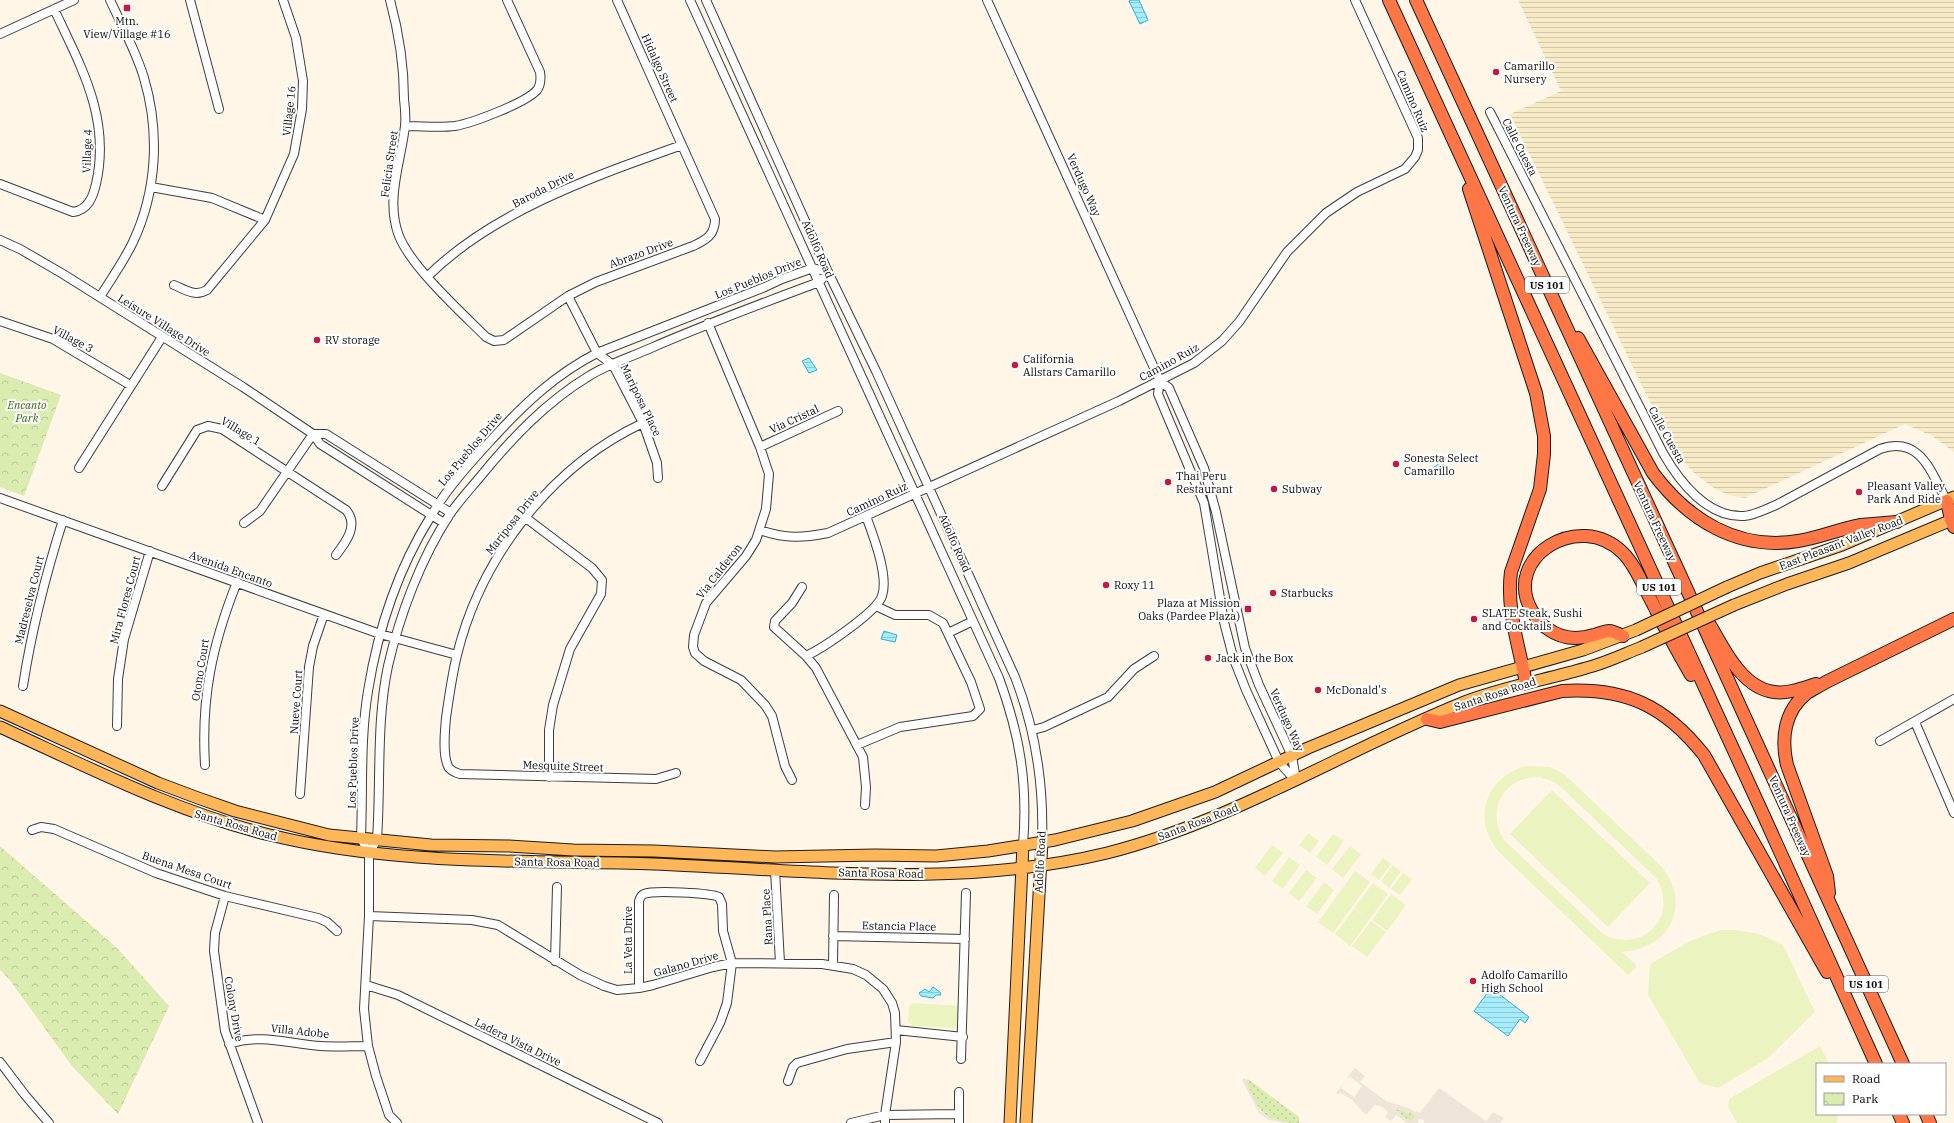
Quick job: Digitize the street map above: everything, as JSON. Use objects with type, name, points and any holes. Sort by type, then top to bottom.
[{"type":"highway","name":"Ventura Freeway","points":[[1389,0],[1876,1063]]},
{"type":"highway","name":"Ventura Freeway","points":[[1416,0],[1903,1063]]},
{"type":"highway","points":[[1453,138],[1536,393],[1544,436],[1544,454],[1540,489],[1511,572],[1509,586],[1509,600],[1526,683]]},
{"type":"highway","points":[[1544,280],[1596,368],[1653,474],[1667,492],[1694,516],[1709,525],[1740,538],[1776,543],[1798,541],[1860,526],[1897,522]]},
{"type":"highway","points":[[1952,502],[1953,522]]},
{"type":"highway","points":[[1624,636],[1609,631],[1583,639],[1564,636],[1546,628],[1537,619],[1528,604],[1526,591],[1527,578],[1532,565],[1546,548],[1562,539],[1575,535],[1587,536],[1609,542],[1624,554],[1639,577],[1674,646],[1722,726]]},
{"type":"highway","points":[[1678,570],[1724,648],[1741,673],[1750,681],[1766,690],[1780,692],[1826,682]]},
{"type":"highway","points":[[1830,904],[1827,876],[1783,750],[1783,737],[1790,715],[1807,693],[1826,682],[1954,619]]},
{"type":"highway","points":[[1427,718],[1440,722],[1562,691],[1583,690],[1606,692],[1629,698],[1653,708],[1672,721],[1686,733],[1704,755],[1864,1036]]},
{"type":"main road","name":"East Pleasant Valley Road","points":[[1727,587],[1760,573],[1842,545],[1897,522],[1952,502]]},
{"type":"main road","name":"East Pleasant Valley Road","points":[[1734,605],[1787,584],[1849,563],[1953,522]]},
{"type":"main road","name":"Santa Rosa Road","points":[[0,711],[158,783],[206,801],[277,822],[329,835],[431,845],[654,851],[775,857],[875,855],[936,856],[988,851],[1042,842],[1104,829],[1176,807],[1216,792],[1292,756],[1451,688],[1522,666],[1583,650],[1624,636],[1727,587]]},
{"type":"main road","name":"Santa Rosa Road","points":[[0,727],[155,798],[208,818],[271,836],[369,854],[413,858],[879,874],[944,874],[1040,866],[1106,853],[1174,832],[1225,813],[1427,718],[1465,702],[1526,683],[1589,668],[1642,647],[1734,605]]},
{"type":"main road","name":"Adolfo Road","points":[[1026,1123],[1042,842]]},
{"type":"main road","name":"Adolfo Road","points":[[1010,1123],[1023,845]]},
{"type":"street","points":[[0,34],[74,0]]},
{"type":"street","points":[[100,297],[132,243],[144,214],[151,187],[154,148],[153,120],[150,100],[140,66],[110,0]]},
{"type":"street","points":[[190,0],[219,109]]},
{"type":"street","name":"Village 16","points":[[174,285],[192,294],[202,293],[207,290],[265,220],[294,154],[302,109],[303,81],[296,38],[283,0]]},
{"type":"street","name":"Felicia Street","points":[[390,0],[398,30],[404,67],[405,126],[395,187],[395,221],[405,248],[427,277],[486,337],[494,341]]},
{"type":"street","points":[[405,126],[449,126],[472,122],[526,98],[538,88],[541,81],[540,72],[507,0]]},
{"type":"street","name":"Hidalgo Street","points":[[617,0],[682,145]]},
{"type":"street","name":"Adolfo Road","points":[[690,0],[999,678],[1018,739],[1025,798],[1023,845]]},
{"type":"street","name":"Adolfo Road","points":[[706,0],[828,272],[929,487],[1015,678],[1033,730],[1041,781],[1042,842]]},
{"type":"street","name":"Verdugo Way","points":[[986,0],[1160,381],[1169,388],[1204,468],[1216,512],[1245,648],[1258,685],[1292,756],[1296,780]]},
{"type":"street","name":"Camino Ruiz","points":[[760,530],[784,537],[811,536],[828,533],[1107,407],[1194,363],[1222,341],[1253,304],[1288,252],[1326,213],[1353,194],[1405,169],[1415,158],[1418,150],[1418,138],[1355,0]]},
{"type":"street","name":"Village 4","points":[[0,184],[73,212],[83,209],[88,204],[94,192],[100,154],[98,116],[88,82],[54,9]]},
{"type":"street","name":"Calle Cuesta","points":[[1490,112],[1663,453],[1683,483],[1697,496],[1713,507],[1729,514],[1744,516],[1760,512],[1776,505],[1880,449],[1888,446],[1899,446],[1918,453],[1925,460],[1952,502]]},
{"type":"street","name":"Baroda Drive","points":[[427,277],[456,252],[487,231],[557,193],[614,169],[682,145]]},
{"type":"street","name":"Abrazo Drive","points":[[494,341],[504,340],[568,296],[606,278],[693,246],[710,236],[713,231],[715,219],[682,145]]},
{"type":"street","points":[[151,187],[212,198],[265,220]]},
{"type":"street","name":"Leisure Village Drive","points":[[0,240],[34,257],[243,387],[313,434],[320,444],[444,523]]},
{"type":"street","name":"Los Pueblos Drive","points":[[369,854],[361,838],[364,731],[368,693],[380,634],[400,576],[438,504],[482,449],[542,388],[597,353],[813,268],[828,272],[819,282],[708,323],[591,374],[551,403],[522,429],[444,523],[412,591],[395,639],[388,667],[383,703],[377,839],[369,854],[366,985],[364,1009],[368,1046],[376,1076],[389,1115],[397,1123]]},
{"type":"street","name":"Mariposa Place","points":[[568,296],[597,353],[613,365],[643,424],[657,463],[658,478]]},
{"type":"street","name":"Village 3","points":[[0,321],[53,339],[130,386]]},
{"type":"street","name":"Via Calderon","points":[[708,323],[760,447],[769,474],[766,509],[760,530],[746,556],[706,603],[694,635],[693,647],[695,653],[704,661],[719,667],[741,680],[765,705],[772,716],[785,766],[792,780]]},
{"type":"street","points":[[78,468],[162,337]]},
{"type":"street","name":"Verdugo Way","points":[[1160,381],[1158,394],[1204,503],[1224,622],[1233,657],[1246,690],[1279,762],[1296,780]]},
{"type":"street","name":"Via Cristal","points":[[760,447],[838,412]]},
{"type":"street","name":"Mariposa Drive","points":[[450,769],[446,760],[444,732],[457,655],[469,617],[492,566],[526,518],[574,467],[623,433],[643,424]]},
{"type":"street","name":"Village 1","points":[[162,486],[194,434],[202,427],[208,426],[222,430],[340,505],[349,514],[352,522],[352,528],[336,555]]},
{"type":"street","points":[[244,523],[260,510],[288,473],[313,434]]},
{"type":"street","name":"Leisure Village Drive","points":[[313,434],[326,434],[399,478],[451,513]]},
{"type":"street","points":[[392,489],[399,478]]},
{"type":"street","name":"Avenida Encanto","points":[[0,498],[380,634],[457,655]]},
{"type":"street","points":[[806,656],[849,628],[876,606],[882,596],[883,583],[877,543],[866,516]]},
{"type":"street","points":[[526,518],[592,568],[602,580],[601,594],[570,649],[553,705],[549,730],[549,777]]},
{"type":"street","name":"Madreselva Court","points":[[23,686],[38,603],[63,520]]},
{"type":"street","name":"Mira Flores Court","points":[[117,726],[118,679],[124,639],[131,610],[150,551]]},
{"type":"street","name":"Otono Court","points":[[205,765],[204,735],[206,694],[209,674],[217,638],[236,582]]},
{"type":"street","points":[[802,587],[774,625],[776,630],[806,656],[818,671],[857,745],[864,759],[865,805]]},
{"type":"street","points":[[857,745],[897,728],[973,716],[979,713],[980,708],[973,687],[943,623],[932,616],[898,616],[876,606]]},
{"type":"street","name":"Nueve Court","points":[[300,794],[309,667],[313,646],[324,614]]},
{"type":"street","points":[[948,633],[973,621]]},
{"type":"street","points":[[1033,730],[1050,725],[1108,697],[1134,669],[1154,656]]},
{"type":"street","points":[[1880,741],[1954,700]]},
{"type":"street","points":[[1915,722],[1954,813]]},
{"type":"street","name":"Mesquite Street","points":[[450,769],[460,774],[656,779],[676,772]]},
{"type":"street","name":"Buena Mesa Court","points":[[32,830],[41,827],[54,829],[156,872],[225,896],[318,918],[328,922],[337,931]]},
{"type":"street","name":"Rana Place","points":[[775,870],[780,963]]},
{"type":"street","points":[[555,961],[557,887]]},
{"type":"street","name":"La Veta Drive","points":[[639,988],[639,901],[646,893],[704,894],[719,898],[722,904],[723,931],[732,963]]},
{"type":"street","points":[[962,1059],[966,893]]},
{"type":"street","points":[[833,965],[834,895]]},
{"type":"street","name":"Colony Drive","points":[[225,896],[215,933],[214,951],[225,1031],[258,1123]]},
{"type":"street","name":"Galano Drive","points":[[368,916],[472,920],[498,925],[580,975],[611,988],[624,990],[639,988],[732,963],[833,965],[861,972],[883,989],[892,1003],[895,1013],[896,1042],[885,1119]]},
{"type":"street","name":"Estancia Place","points":[[833,936],[965,939]]},
{"type":"street","points":[[700,1060],[726,1010],[732,963]]},
{"type":"street","name":"Ladera Vista Drive","points":[[366,985],[398,995],[658,1123]]},
{"type":"street","points":[[896,1030],[963,1037]]},
{"type":"street","name":"Villa Adobe","points":[[229,1044],[250,1039],[266,1038],[322,1046],[368,1046]]},
{"type":"street","points":[[788,1081],[793,1067],[797,1063],[847,1049],[896,1042]]},
{"type":"street","points":[[0,1062],[48,1123]]},
{"type":"street","points":[[959,1092],[959,1123]]},
{"type":"street","points":[[851,1123],[958,1114]]},
{"type":"shaded area","points":[[1518,0],[1954,0],[1954,452],[1932,436],[1905,424],[1745,498],[1728,495],[1712,487],[1693,472],[1675,451],[1510,114],[1561,91]]},
{"type":"shaded area","points":[[1355,1068],[1365,1076],[1360,1082],[1386,1101],[1411,1109],[1415,1112],[1420,1113],[1439,1088],[1486,1121],[1493,1112],[1504,1118],[1500,1123],[1424,1123],[1424,1120],[1419,1119],[1418,1123],[1407,1123],[1396,1115],[1391,1121],[1385,1117],[1388,1112],[1382,1107],[1375,1105],[1366,1115],[1351,1099],[1340,1093],[1338,1095],[1336,1093],[1343,1084],[1341,1088],[1354,1097],[1362,1086],[1350,1077],[1346,1079]],"holes":[[[1393,1108],[1416,1115],[1410,1122]]]},
{"type":"shaded area","points":[[1244,1078],[1247,1080],[1246,1082],[1260,1111],[1269,1118],[1287,1123],[1269,1120],[1259,1113],[1242,1080]]},
{"type":"green space","name":"Encanto Park","points":[[0,373],[61,395],[24,496],[0,487]]},
{"type":"green space","points":[[1526,766],[1550,767],[1564,774],[1660,865],[1670,879],[1675,894],[1675,908],[1672,921],[1664,933],[1653,942],[1639,949],[1622,952],[1637,966],[1628,975],[1500,853],[1491,841],[1486,827],[1485,814],[1487,802],[1492,790],[1501,780],[1512,772]],"holes":[[[1540,777],[1552,781],[1562,788],[1656,878],[1662,892],[1663,906],[1660,918],[1653,928],[1643,936],[1631,939],[1617,939],[1603,934],[1504,840],[1499,829],[1497,817],[1501,797],[1517,782],[1527,778]]]},
{"type":"green space","points":[[1552,790],[1650,883],[1608,927],[1510,834]]},
{"type":"green space","points":[[1308,833],[1319,841],[1310,853],[1299,845]]},
{"type":"green space","points":[[1333,834],[1344,841],[1327,865],[1316,857]]},
{"type":"green space","points":[[1272,845],[1283,853],[1265,876],[1255,868]]},
{"type":"green space","points":[[0,846],[118,949],[169,1006],[118,1114],[72,1066],[9,979],[0,970]]},
{"type":"green space","points":[[1350,846],[1361,854],[1343,878],[1332,869]]},
{"type":"green space","points":[[1289,857],[1300,865],[1283,889],[1272,881]]},
{"type":"green space","points":[[1383,858],[1391,864],[1379,880],[1371,874]]},
{"type":"green space","points":[[1393,865],[1401,871],[1389,888],[1381,881]]},
{"type":"green space","points":[[1306,870],[1317,878],[1299,901],[1289,893]]},
{"type":"green space","points":[[1355,871],[1370,882],[1333,933],[1318,922]]},
{"type":"green space","points":[[1403,873],[1412,879],[1400,895],[1391,889]]},
{"type":"green space","points":[[1324,882],[1334,890],[1317,914],[1306,906]]},
{"type":"green space","points":[[1373,883],[1388,894],[1369,920],[1354,908]]},
{"type":"green space","points":[[1391,894],[1406,905],[1387,931],[1372,920]]},
{"type":"green space","points":[[1354,909],[1369,920],[1350,946],[1335,934]]},
{"type":"green space","points":[[1371,921],[1386,932],[1367,957],[1352,946]]},
{"type":"green space","points":[[1720,930],[1755,933],[1783,945],[1815,1012],[1768,1058],[1718,1088],[1700,1083],[1648,995],[1650,964],[1690,941]]},
{"type":"green space","points":[[913,1003],[960,1006],[959,1028],[913,1026],[908,1021],[909,1006]]},
{"type":"green space","points":[[1820,1046],[1828,1063],[1816,1063],[1816,1115],[1838,1115],[1837,1123],[1737,1123],[1728,1107],[1729,1099]]},
{"type":"green space","points":[[1248,1079],[1299,1117],[1299,1123],[1277,1121],[1264,1114],[1259,1108],[1245,1082]]},
{"type":"green space","points":[[1393,1108],[1416,1115],[1410,1122]]},
{"type":"water","points":[[1139,0],[1148,20],[1140,24],[1129,1]]},
{"type":"water","points":[[809,358],[817,370],[809,373],[802,361]]},
{"type":"water","points":[[1442,462],[1446,470],[1433,476],[1430,470]]},
{"type":"water","points":[[884,631],[897,635],[895,642],[881,639]]},
{"type":"water","points":[[933,987],[940,992],[941,995],[936,995],[933,998],[921,996],[919,993],[925,989],[929,992]]},
{"type":"water","points":[[1491,988],[1529,1017],[1525,1023],[1520,1019],[1508,1036],[1474,1011]]},
{"type":"place","name":"Mtn. View/Village #16","points":[[127,8]]},
{"type":"place","name":"Camarillo Nursery","points":[[1496,72]]},
{"type":"place","name":"RV storage","points":[[317,340]]},
{"type":"place","name":"California Allstars Camarillo","points":[[1015,365]]},
{"type":"place","name":"Sonesta Select Camarillo","points":[[1396,464]]},
{"type":"place","name":"Thai Peru Restaurant","points":[[1168,482]]},
{"type":"place","name":"Subway","points":[[1274,489]]},
{"type":"place","name":"Pleasant Valley Park And Ride","points":[[1859,492]]},
{"type":"place","name":"Roxy 11","points":[[1106,585]]},
{"type":"place","name":"Starbucks","points":[[1273,593]]},
{"type":"place","name":"Plaza at Mission Oaks (Pardee Plaza)","points":[[1248,609]]},
{"type":"place","name":"SLATE Steak, Sushi and Cocktails","points":[[1474,619]]},
{"type":"place","name":"Jack in the Box","points":[[1208,658]]},
{"type":"place","name":"McDonald's","points":[[1318,690]]},
{"type":"place","name":"Adolfo Camarillo High School","points":[[1473,981]]}]
